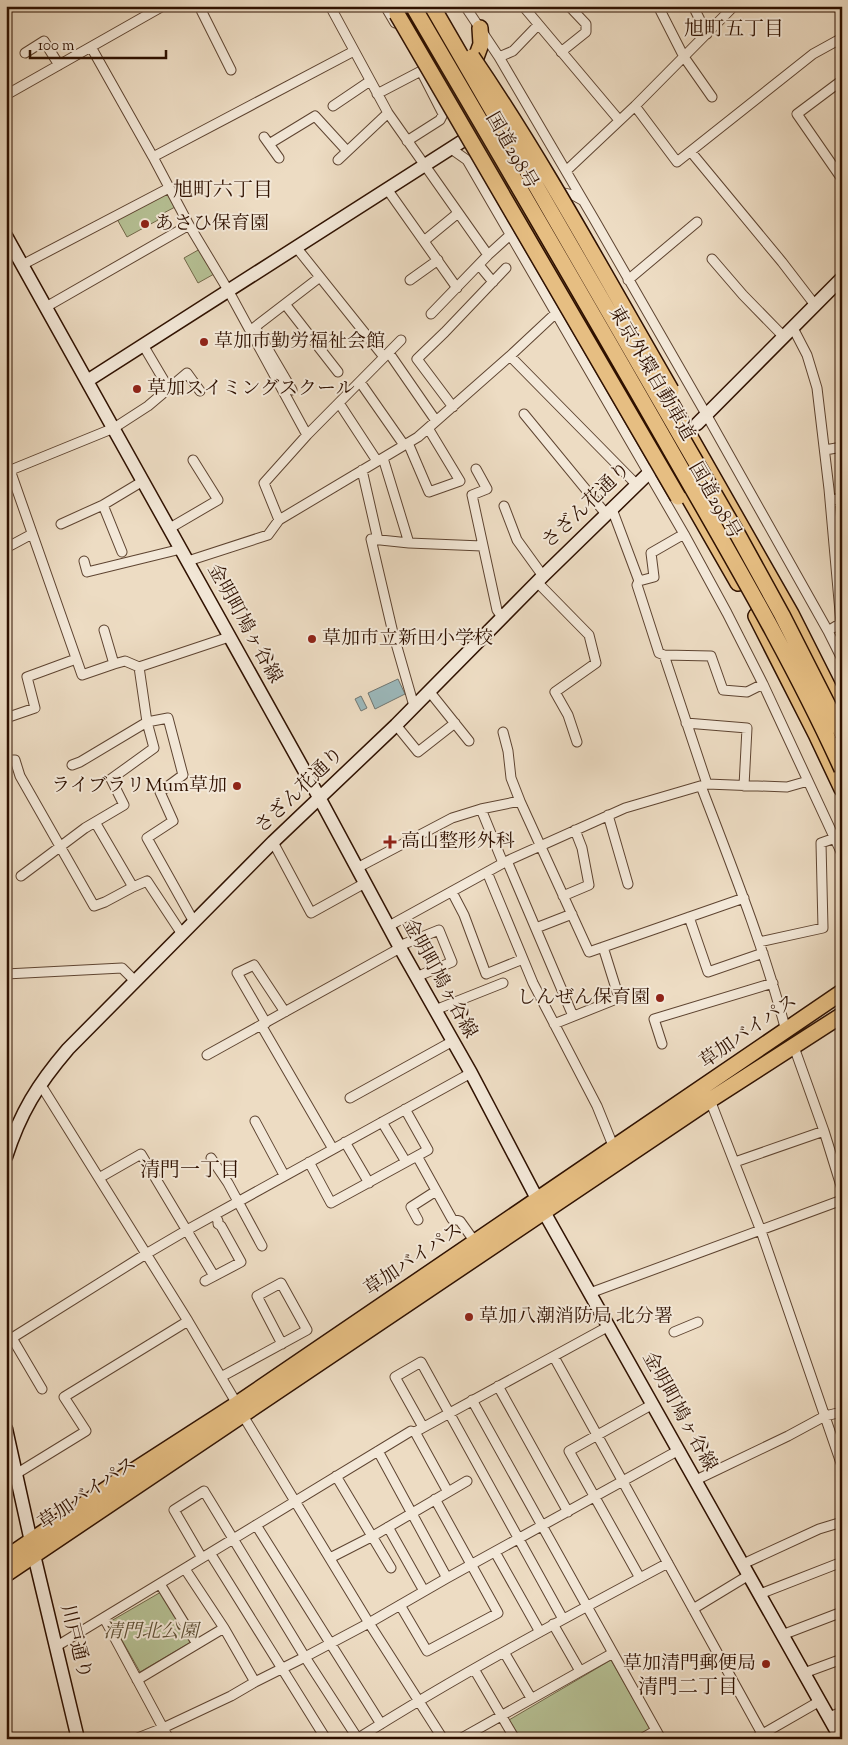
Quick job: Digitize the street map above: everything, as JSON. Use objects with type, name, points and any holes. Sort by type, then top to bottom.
[{"type":"highway","points":[[393,6],[678,497],[734,577]]},
{"type":"highway","name":"国道298号","points":[[404,6],[606,351],[763,628],[842,789]]},
{"type":"highway","name":"東京外環自動車道","points":[[413,6],[599,322],[728,550],[808,698],[842,769]]},
{"type":"highway","name":"東京外環自動車道","points":[[432,6],[738,535],[782,615],[842,733]]},
{"type":"highway","points":[[439,6],[505,105],[542,165],[671,390],[709,469]]},
{"type":"highway","name":"国道298号","points":[[439,6],[709,469],[791,614],[842,715]]},
{"type":"highway","points":[[474,64],[481,44],[480,28]]},
{"type":"highway","points":[[791,614],[824,668],[842,703]]},
{"type":"highway","points":[[763,628],[842,804]]},
{"type":"highway","name":"草加バイパス","points":[[239,1409],[475,1242],[542,1205],[614,1148],[842,992]]},
{"type":"highway","name":"草加バイパス","points":[[6,1574],[32,1548],[542,1205],[842,1015]]},
{"type":"highway","name":"草加バイパス","points":[[6,1558],[32,1548]]},
{"type":"street","points":[[6,95],[163,6]]},
{"type":"street","points":[[199,6],[231,70]]},
{"type":"street","points":[[330,6],[388,113],[488,255]]},
{"type":"street","points":[[385,6],[422,71],[443,114],[440,120],[407,140]]},
{"type":"street","points":[[465,6],[499,58],[566,171],[706,414],[842,659]]},
{"type":"street","points":[[523,6],[619,120]]},
{"type":"street","points":[[561,52],[586,32],[586,24],[572,9],[583,6]]},
{"type":"street","points":[[658,6],[684,57],[712,97]]},
{"type":"street","points":[[693,6],[707,34]]},
{"type":"street","points":[[566,171],[635,106],[733,7]]},
{"type":"street","points":[[499,58],[513,51],[538,25]]},
{"type":"street","points":[[635,106],[677,162],[813,54],[842,38]]},
{"type":"street","points":[[25,53],[44,41],[59,65]]},
{"type":"street","points":[[91,47],[189,225],[228,290],[307,435]]},
{"type":"street","points":[[153,157],[354,52]]},
{"type":"street","points":[[422,71],[448,82]]},
{"type":"street","points":[[377,94],[422,71]]},
{"type":"street","points":[[333,106],[370,81]]},
{"type":"street","points":[[842,81],[797,114],[842,179]]},
{"type":"street","points":[[338,160],[388,113]]},
{"type":"street","points":[[88,380],[504,115]]},
{"type":"street","points":[[279,158],[266,140],[315,116],[347,151]]},
{"type":"street","points":[[450,148],[467,160],[556,313],[651,470],[763,684],[842,854]]},
{"type":"street","points":[[691,152],[815,305]]},
{"type":"street","points":[[496,210],[504,179]]},
{"type":"street","points":[[22,265],[169,188]]},
{"type":"street","points":[[387,189],[457,288]]},
{"type":"street","points":[[547,190],[573,195],[582,200]]},
{"type":"street","points":[[424,241],[458,213]]},
{"type":"street","points":[[628,280],[696,222]]},
{"type":"street","points":[[46,307],[189,225]]},
{"type":"street","points":[[431,314],[510,235]]},
{"type":"street","name":"金明町鳩ヶ谷線","points":[[6,236],[320,798],[399,947],[471,1073],[590,1293],[841,1739]]},
{"type":"street","points":[[296,248],[386,355],[436,421]]},
{"type":"street","points":[[712,259],[743,295],[788,332],[807,355],[817,388],[842,623],[828,631]]},
{"type":"street","points":[[410,280],[438,260]]},
{"type":"street","points":[[479,264],[493,282]]},
{"type":"street","points":[[453,407],[416,359],[445,332],[506,268]]},
{"type":"street","points":[[292,390],[255,327],[320,277]]},
{"type":"street","points":[[696,424],[842,278]]},
{"type":"street","points":[[285,304],[338,372]]},
{"type":"street","points":[[188,561],[268,535],[279,520],[406,444],[453,407],[556,313]]},
{"type":"street","points":[[279,520],[264,483],[307,435],[401,340]]},
{"type":"street","points":[[142,345],[169,389]]},
{"type":"street","points":[[510,356],[637,485]]},
{"type":"street","points":[[200,391],[187,373],[148,406],[114,428],[8,471],[82,675],[125,661],[139,667],[229,636]]},
{"type":"street","points":[[360,382],[406,444],[429,492],[460,481],[428,428]]},
{"type":"street","points":[[339,403],[380,459],[409,543]]},
{"type":"street","points":[[524,414],[609,511],[639,581],[637,585],[660,654],[710,656],[723,690],[747,692],[763,684]]},
{"type":"street","points":[[825,450],[842,447]]},
{"type":"street","points":[[170,528],[218,500],[193,460]]},
{"type":"street","points":[[476,469],[487,489],[472,495],[497,610],[502,617]]},
{"type":"street","points":[[362,470],[378,540]]},
{"type":"street","name":"さざん花通り","points":[[6,1157],[22,1116],[39,1085],[68,1049],[273,842],[396,725],[651,470]]},
{"type":"street","points":[[61,524],[104,505],[143,481]]},
{"type":"street","points":[[830,501],[842,497]]},
{"type":"street","points":[[104,505],[122,552]]},
{"type":"street","points":[[504,506],[517,540],[540,579],[589,635],[596,663],[556,692],[568,715],[577,742]]},
{"type":"street","points":[[6,548],[32,534]]},
{"type":"street","points":[[639,581],[654,577],[651,553],[684,534]]},
{"type":"street","points":[[414,706],[393,633],[371,539],[409,543],[482,546]]},
{"type":"street","points":[[84,561],[86,572],[181,549]]},
{"type":"street","points":[[104,630],[114,664]]},
{"type":"street","points":[[664,655],[704,785],[773,983],[786,1031]]},
{"type":"street","points":[[6,718],[35,708],[26,677],[76,659]]},
{"type":"street","points":[[21,876],[95,822],[124,805],[111,779],[154,748],[147,722],[139,667]]},
{"type":"street","points":[[428,691],[469,741]]},
{"type":"street","points":[[72,765],[147,722],[168,718],[183,775],[160,792],[173,821],[147,838],[194,922]]},
{"type":"street","points":[[686,723],[747,728],[744,786]]},
{"type":"street","points":[[396,725],[418,752],[455,724]]},
{"type":"street","points":[[503,732],[508,751],[511,778],[589,952],[744,898]]},
{"type":"street","points":[[6,763],[15,760],[20,776],[94,906],[147,881],[182,934]]},
{"type":"street","points":[[388,926],[505,862],[625,808],[704,785],[787,787],[808,781]]},
{"type":"street","points":[[357,868],[452,818],[520,801]]},
{"type":"street","points":[[482,809],[574,1016]]},
{"type":"street","points":[[608,815],[628,884]]},
{"type":"street","points":[[95,822],[133,887]]},
{"type":"street","points":[[563,896],[589,885],[582,848],[575,830]]},
{"type":"street","points":[[759,942],[823,928],[821,843],[834,838]]},
{"type":"street","points":[[273,842],[311,914],[365,883]]},
{"type":"street","points":[[487,872],[533,983],[597,1106],[614,1148]]},
{"type":"street","points":[[452,892],[464,915],[486,974],[523,959]]},
{"type":"street","points":[[536,928],[572,914]]},
{"type":"street","points":[[690,917],[708,972],[763,953]]},
{"type":"street","points":[[207,1055],[399,947],[439,930],[452,962],[416,977]]},
{"type":"street","points":[[554,1024],[619,998],[603,947]]},
{"type":"street","points":[[285,1012],[254,965],[237,973],[263,1024],[333,1149]]},
{"type":"street","points":[[6,974],[122,968],[135,981]]},
{"type":"street","points":[[435,1010],[503,983]]},
{"type":"street","points":[[662,1044],[654,1019],[773,983]]},
{"type":"street","points":[[350,1098],[453,1041]]},
{"type":"street","points":[[794,1047],[824,1131],[842,1189]]},
{"type":"street","points":[[42,1389],[9,1339],[146,1254],[471,1073]]},
{"type":"street","points":[[39,1085],[44,1090],[188,1321],[294,1501],[443,1739]]},
{"type":"street","points":[[710,1100],[762,1231],[842,1466]]},
{"type":"street","points":[[309,1162],[331,1203],[369,1183],[428,1150],[405,1109]]},
{"type":"street","points":[[255,1122],[284,1176]]},
{"type":"street","points":[[382,1122],[406,1162]]},
{"type":"street","points":[[735,1162],[824,1131]]},
{"type":"street","points":[[345,1142],[369,1183]]},
{"type":"street","points":[[99,1178],[141,1154],[214,1276]]},
{"type":"street","points":[[417,1156],[452,1219],[460,1221],[475,1242]]},
{"type":"street","points":[[210,1158],[228,1183],[262,1246]]},
{"type":"street","points":[[418,1220],[411,1207],[436,1191]]},
{"type":"street","points":[[590,1293],[842,1200]]},
{"type":"street","points":[[205,1281],[241,1262],[221,1226],[218,1224],[215,1215]]},
{"type":"street","points":[[221,1377],[282,1344],[307,1330],[281,1283],[257,1296],[282,1344]]},
{"type":"street","points":[[16,1474],[86,1431],[64,1397],[188,1321]]},
{"type":"street","points":[[674,1332],[698,1322]]},
{"type":"street","points":[[57,1646],[411,1431],[419,1429],[609,1326]]},
{"type":"street","points":[[554,1357],[668,1563],[761,1737],[820,1701]]},
{"type":"street","points":[[448,1492],[395,1377],[421,1362],[563,1619]]},
{"type":"street","points":[[498,1386],[568,1512]]},
{"type":"street","points":[[472,1400],[658,1735],[641,1739]]},
{"type":"street","points":[[640,1578],[569,1451],[653,1404]]},
{"type":"street","points":[[696,1480],[825,1416],[842,1412]]},
{"type":"street","name":"川戸通り","points":[[6,1430],[78,1739]]},
{"type":"street","points":[[135,1739],[231,1696],[330,1644],[679,1450]]},
{"type":"street","points":[[378,1451],[447,1578]]},
{"type":"street","points":[[336,1476],[391,1568]]},
{"type":"street","points":[[330,1558],[373,1536],[467,1481]]},
{"type":"street","points":[[326,1739],[174,1510],[204,1492],[305,1657],[358,1739],[418,1700],[668,1563]]},
{"type":"street","points":[[400,1606],[427,1651],[498,1613],[435,1499]]},
{"type":"street","points":[[743,1564],[819,1529],[842,1522]]},
{"type":"street","points":[[256,1525],[381,1724]]},
{"type":"street","points":[[388,1527],[424,1591]]},
{"type":"street","points":[[495,1552],[540,1632]]},
{"type":"street","points":[[760,1594],[842,1562]]},
{"type":"street","points":[[185,1569],[224,1628],[255,1682]]},
{"type":"street","points":[[693,1609],[749,1575]]},
{"type":"street","points":[[160,1584],[197,1644]]},
{"type":"street","points":[[782,1635],[842,1612]]},
{"type":"street","points":[[104,1618],[169,1739]]},
{"type":"street","points":[[554,1624],[580,1671]]},
{"type":"street","points":[[137,1680],[224,1628]]},
{"type":"street","points":[[504,1652],[531,1698]]},
{"type":"street","points":[[460,1739],[613,1653]]},
{"type":"street","points":[[804,1673],[842,1659]]},
{"type":"street","points":[[474,1669],[514,1739]]},
{"type":"street","points":[[829,1717],[842,1712]]},
{"type":"green space","points":[[169,191],[177,206],[156,217],[158,220],[127,237],[117,219]]},
{"type":"green space","points":[[200,249],[214,274],[198,283],[184,258]]},
{"type":"green space","name":"清門北公園","points":[[161,1592],[191,1642],[140,1672],[111,1621]]},
{"type":"green space","points":[[611,1660],[656,1739],[521,1739],[509,1720]]},
{"type":"water","points":[[398,679],[405,694],[375,709],[368,693]]},
{"type":"water","points":[[361,696],[367,708],[361,711],[355,699]]},
{"type":"place","name":"あさひ保育園","points":[[145,224]]},
{"type":"place","name":"草加市勤労福祉会館","points":[[204,342]]},
{"type":"place","name":"草加スイミングスクール","points":[[137,389]]},
{"type":"place","name":"草加市立新田小学校","points":[[312,639]]},
{"type":"place","name":"ライブラリMum草加","points":[[237,786]]},
{"type":"place","name":"高山整形外科","points":[[390,842]]},
{"type":"place","name":"しんぜん保育園","points":[[660,998]]},
{"type":"place","name":"草加八潮消防局 北分署","points":[[469,1317]]},
{"type":"place","name":"草加清門郵便局","points":[[766,1664]]},
{"type":"district","name":"旭町五丁目","points":[[734,30]]},
{"type":"district","name":"旭町六丁目","points":[[223,191]]},
{"type":"district","name":"清門一丁目","points":[[190,1171]]},
{"type":"district","name":"清門二丁目","points":[[688,1688]]}]
